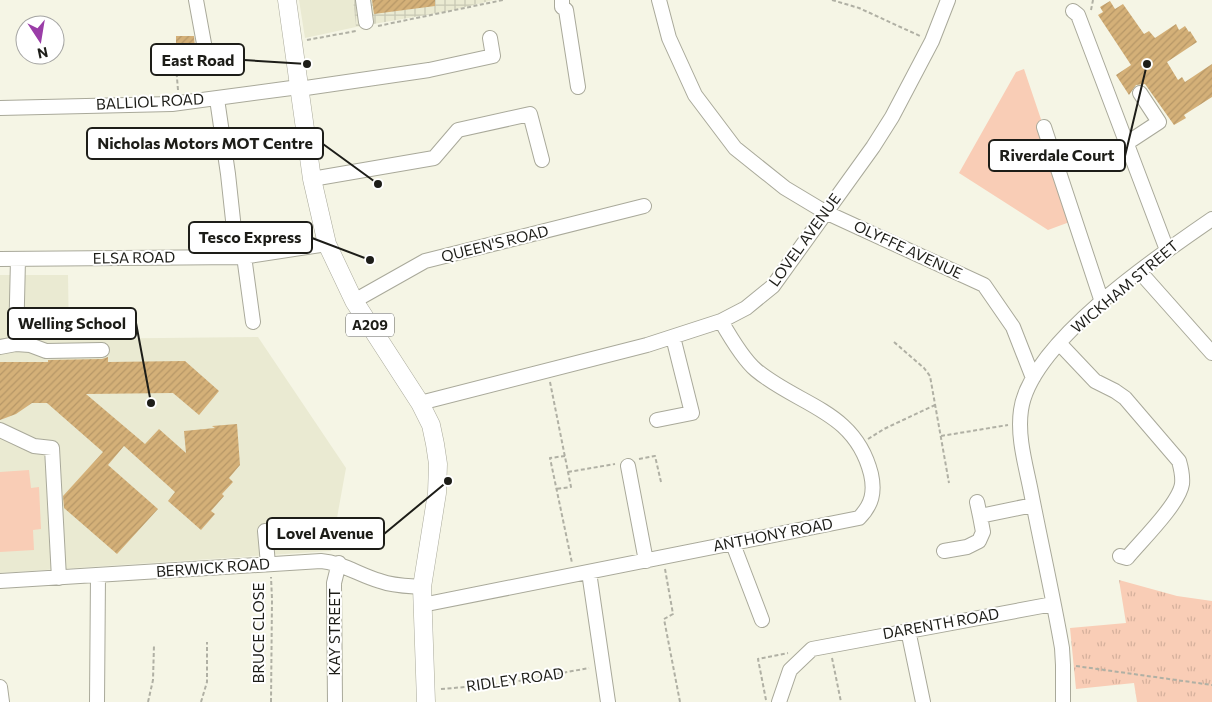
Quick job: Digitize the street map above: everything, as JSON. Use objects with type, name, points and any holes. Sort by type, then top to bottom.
[{"type":"main road","name":"A209","points":[[287,0],[312,179],[326,244],[354,301],[420,403],[431,425],[438,464],[437,493],[422,587],[426,696]]},
{"type":"street","points":[[196,0],[205,49],[210,58]]},
{"type":"street","points":[[363,0],[367,26]]},
{"type":"street","name":"OLYFFE AVENUE","points":[[659,0],[669,38],[695,95],[735,148],[785,188],[826,212],[984,285],[1014,327],[1033,378]]},
{"type":"street","name":"LOVEL AVENUE","points":[[420,403],[673,337],[720,321],[746,308],[773,286],[873,148],[892,117],[932,41],[948,0]]},
{"type":"street","points":[[564,5],[578,87]]},
{"type":"street","points":[[1074,11],[1078,15],[1167,250]]},
{"type":"street","name":"BALLIOL ROAD","points":[[0,108],[179,103],[429,70],[493,56],[490,38]]},
{"type":"street","points":[[1127,144],[1159,122],[1140,92]]},
{"type":"street","points":[[217,98],[241,257],[253,322]]},
{"type":"street","points":[[312,179],[434,158],[458,130],[530,114],[542,160]]},
{"type":"street","points":[[1044,127],[1102,302]]},
{"type":"street","name":"QUEEN'S ROAD","points":[[354,301],[425,261],[644,206]]},
{"type":"street","name":"WICKHAM STREET","points":[[1063,702],[1063,665],[1024,455],[1021,417],[1024,396],[1033,378],[1059,343],[1102,302],[1167,250],[1212,218]]},
{"type":"street","name":"ELSA ROAD","points":[[0,259],[241,257],[326,244]]},
{"type":"street","points":[[16,344],[18,259]]},
{"type":"street","points":[[1140,272],[1212,353]]},
{"type":"street","name":"ANTHONY ROAD","points":[[422,605],[859,518],[867,510],[872,499],[874,485],[869,466],[859,445],[837,419],[782,388],[755,369],[729,336],[720,321]]},
{"type":"street","points":[[657,420],[692,413],[673,337]]},
{"type":"street","points":[[1059,343],[1095,381],[1125,398],[1179,461],[1182,472],[1182,484],[1178,496],[1128,558],[1120,556]]},
{"type":"street","points":[[0,347],[16,344],[30,345],[46,351],[102,350]]},
{"type":"street","points":[[0,430],[34,446],[52,448],[59,578]]},
{"type":"street","points":[[628,466],[646,561]]},
{"type":"street","points":[[944,551],[974,544],[981,538],[983,532],[977,502]]},
{"type":"street","points":[[980,516],[1033,505]]},
{"type":"street","points":[[265,531],[269,564]]},
{"type":"street","points":[[733,544],[762,620]]},
{"type":"street","name":"BERWICK ROAD","points":[[0,582],[321,561],[339,563],[380,581],[422,587]]},
{"type":"street","name":"KAY STREET","points":[[335,702],[334,583],[339,563]]},
{"type":"street","points":[[582,574],[603,666],[608,702]]},
{"type":"street","points":[[97,702],[98,575]]},
{"type":"street","name":"DARENTH ROAD","points":[[812,648],[1053,604]]},
{"type":"street","points":[[908,630],[923,702]]},
{"type":"street","points":[[779,702],[790,670],[812,648]]},
{"type":"street","points":[[0,687],[2,702]]},
{"type":"path","points":[[293,43],[367,26],[503,0]]},
{"type":"path","points":[[832,0],[859,8],[932,41]]},
{"type":"path","points":[[179,103],[176,66],[184,56]]},
{"type":"path","points":[[894,342],[924,368],[930,376],[950,483]]},
{"type":"path","points":[[547,370],[571,487],[556,490]]},
{"type":"path","points":[[859,445],[884,429],[935,405]]},
{"type":"path","points":[[941,436],[996,427]]},
{"type":"path","points":[[565,456],[550,458],[556,490],[582,574]]},
{"type":"path","points":[[663,557],[673,614],[664,618],[680,702]]},
{"type":"path","name":"BRUCE CLOSE","points":[[269,564],[272,599],[271,702]]},
{"type":"path","points":[[201,702],[207,682],[207,642]]},
{"type":"path","points":[[829,644],[841,702]]},
{"type":"path","points":[[148,702],[153,680],[154,645]]},
{"type":"path","points":[[766,702],[758,658],[812,648]]},
{"type":"path","points":[[1063,665],[1212,685]]},
{"type":"path","name":"RIDLEY ROAD","points":[[426,696],[603,666]]},
{"type":"shaded area","points":[[299,0],[353,0],[356,27],[305,38]]},
{"type":"shaded area","points":[[353,0],[494,0],[449,11],[356,27]]},
{"type":"shaded area","points":[[0,275],[68,275],[69,339],[258,337],[346,468],[331,551],[0,573]]},
{"type":"green space","points":[[1024,69],[1075,220],[1048,230],[959,173],[1016,72]]},
{"type":"green space","points":[[29,470],[31,488],[39,487],[41,529],[33,530],[34,550],[0,552],[0,472]]},
{"type":"green space","points":[[1119,580],[1177,596],[1212,601],[1212,702],[1137,702],[1134,683],[1076,689],[1070,628],[1126,623]]},
{"type":"building","points":[[372,0],[435,0],[435,6],[374,14]]},
{"type":"building","points":[[1110,1],[1115,9],[1123,4],[1144,34],[1149,31],[1155,38],[1176,24],[1179,30],[1185,26],[1197,42],[1167,62],[1178,80],[1182,77],[1185,82],[1212,64],[1212,97],[1184,115],[1186,118],[1174,125],[1145,84],[1136,85],[1129,95],[1116,75],[1131,65],[1098,15],[1103,12],[1100,7]]},
{"type":"building","points":[[176,36],[194,36],[199,58],[189,58],[189,54],[176,54]]},
{"type":"building","points":[[108,357],[108,362],[185,361],[219,391],[199,415],[173,393],[86,394],[145,444],[159,429],[186,453],[184,431],[237,424],[240,465],[229,478],[233,482],[222,494],[224,496],[211,511],[215,514],[201,530],[168,501],[175,492],[124,446],[108,465],[158,509],[117,554],[64,508],[63,496],[103,452],[47,403],[32,403],[16,414],[0,420],[0,362],[48,362],[48,360],[102,359]]},
{"type":"place","name":"East Road","points":[[307,64]]},
{"type":"place","name":"Riverdale Court","points":[[1147,64]]},
{"type":"place","name":"Nicholas Motors MOT Centre","points":[[378,184]]},
{"type":"place","name":"Tesco Express","points":[[370,260]]},
{"type":"place","name":"Welling School","points":[[151,403]]},
{"type":"place","name":"Lovel Avenue","points":[[448,481]]}]
